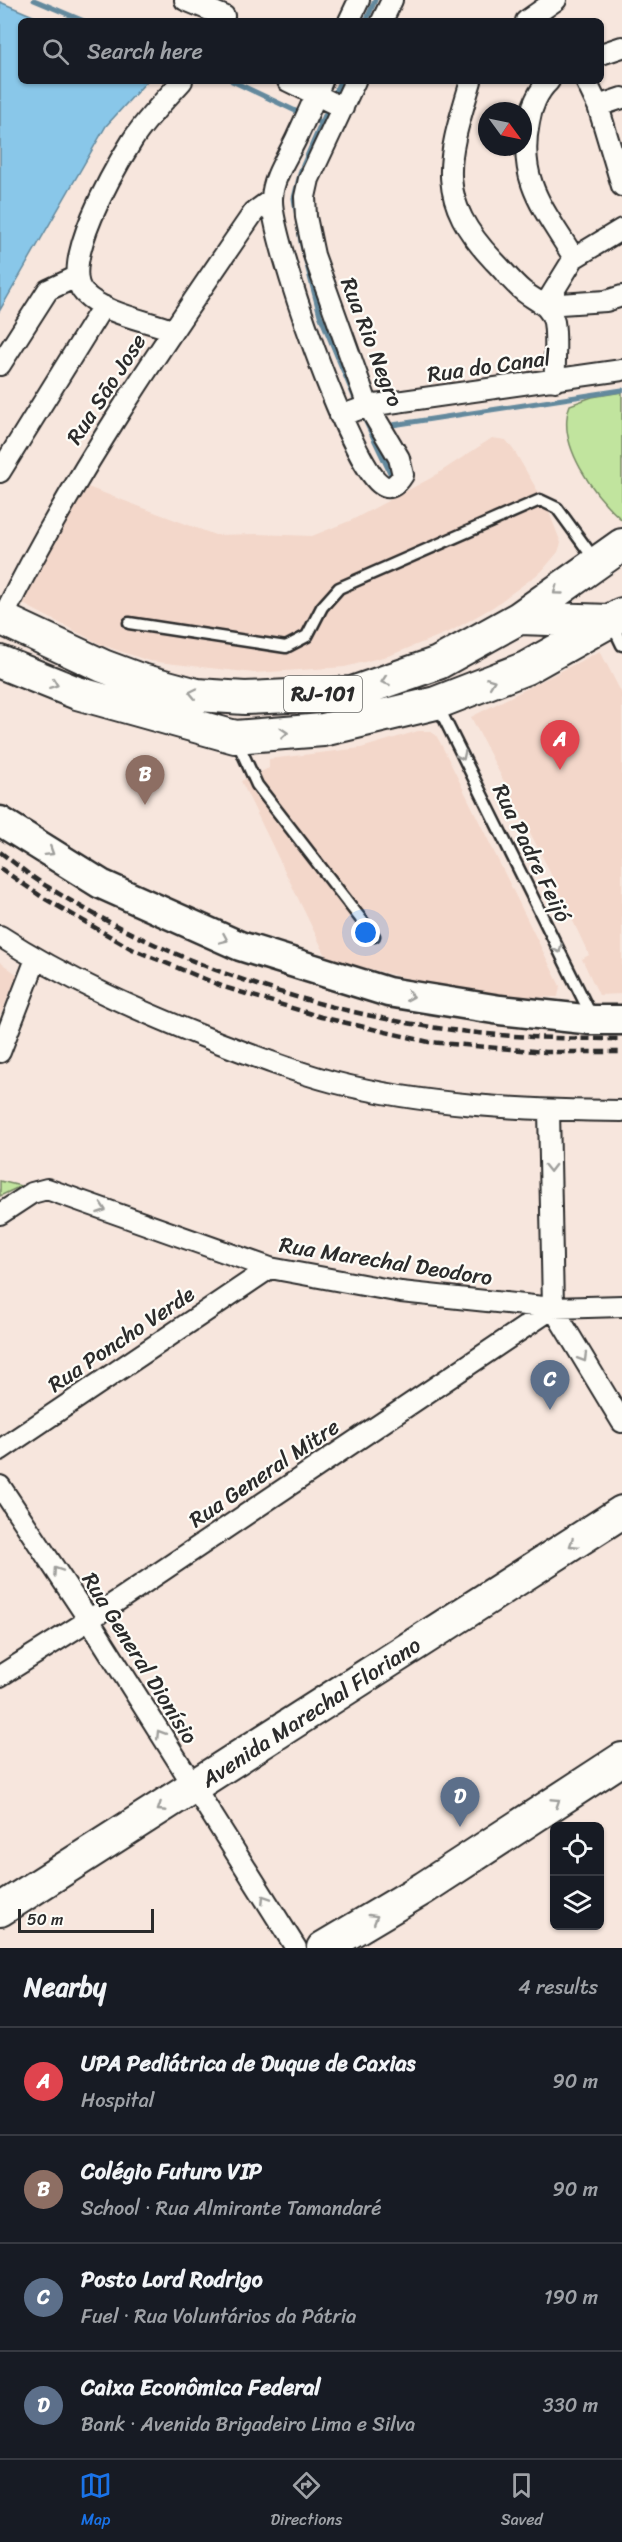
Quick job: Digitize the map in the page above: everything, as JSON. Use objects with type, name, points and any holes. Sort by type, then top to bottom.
[{"type":"main road","name":"RJ-101","points":[[4,603],[138,679],[197,695],[245,698],[352,693],[438,663],[519,618],[622,545]]},
{"type":"main road","points":[[519,618],[618,627]]},
{"type":"main road","name":"RJ-101","points":[[0,662],[77,693],[235,737],[323,730],[436,703],[526,668],[618,627]]},
{"type":"main road","points":[[0,821],[101,884],[240,946],[388,992],[500,1010],[593,1020],[622,1020]]},
{"type":"main road","name":"Avenida Marechal Floriano","points":[[0,1910],[622,1512]]},
{"type":"main road","points":[[323,1948],[424,1888],[622,1759]]},
{"type":"street","points":[[185,0],[227,12]]},
{"type":"street","points":[[383,18],[392,0]]},
{"type":"street","points":[[533,18],[555,8]]},
{"type":"street","points":[[604,53],[622,47]]},
{"type":"street","points":[[172,330],[103,306],[82,292],[76,277],[77,258],[97,206],[122,159],[133,140],[180,84]]},
{"type":"street","points":[[294,84],[326,99]]},
{"type":"street","points":[[309,142],[326,99],[350,84]]},
{"type":"street","points":[[470,84],[451,154],[450,186],[458,213],[474,240],[523,291],[545,305],[554,321],[555,381]]},
{"type":"street","points":[[547,84],[536,99],[530,113],[526,133],[526,168],[531,187],[574,258]]},
{"type":"street","points":[[587,84],[598,106],[622,186]]},
{"type":"street","points":[[598,106],[622,98]]},
{"type":"street","points":[[326,99],[309,142],[277,178],[272,199],[278,235],[298,301],[363,416]]},
{"type":"street","name":"Rua Rio Negro","points":[[309,142],[309,179],[305,197],[314,255],[363,416],[363,462],[375,480],[383,487],[391,487],[403,475],[399,458],[363,416]]},
{"type":"street","name":"Rua Sāo Jose","points":[[4,603],[94,450],[172,330],[255,212],[272,199]]},
{"type":"street","points":[[545,305],[574,258],[622,229]]},
{"type":"street","points":[[0,365],[48,290],[76,277]]},
{"type":"street","points":[[545,305],[606,301],[622,296]]},
{"type":"street","points":[[0,472],[103,306]]},
{"type":"street","name":"Rua do Canal","points":[[363,416],[622,370]]},
{"type":"street","points":[[0,936],[36,959],[147,1015],[255,1057],[333,1082],[436,1101],[549,1110],[622,1111]]},
{"type":"street","points":[[0,1052],[36,959]]},
{"type":"street","points":[[549,1110],[553,1308],[622,1422]]},
{"type":"street","name":"Rua Marechal Deodoro","points":[[0,1214],[32,1193],[47,1189],[270,1268],[401,1292],[553,1308],[622,1306]]},
{"type":"street","name":"Rua Poncho Verde","points":[[0,1450],[270,1268]]},
{"type":"street","name":"Rua General Mitre","points":[[0,1676],[89,1620],[553,1308]]},
{"type":"street","name":"Rua General Dionísio","points":[[0,1486],[89,1620],[296,1948]]},
{"type":"lane","points":[[129,623],[286,647],[297,644],[307,636],[322,607],[339,588],[540,500],[557,508],[597,562]]},
{"type":"lane","name":"Rua Padre Feijó","points":[[436,703],[593,1020]]},
{"type":"lane","points":[[235,737],[257,785],[374,936]]},
{"type":"shaded area","points":[[492,438],[506,440],[547,507],[561,543],[558,552],[542,571],[493,607],[451,631],[391,655],[345,667],[254,673],[149,661],[102,645],[23,604],[70,510],[85,486],[215,535],[312,536],[352,520],[431,478]]},
{"type":"shaded area","points":[[600,651],[622,694],[622,994],[599,995],[582,959],[589,955],[545,862],[471,717]]},
{"type":"shaded area","points":[[418,731],[429,731],[436,735],[442,746],[560,986],[558,997],[513,998],[442,987],[327,958],[241,781],[269,768],[269,759],[361,748]]},
{"type":"shaded area","points":[[0,962],[18,975],[0,1015]]},
{"type":"green space","points":[[622,392],[622,520],[600,497],[580,468],[568,436],[567,420],[570,405],[592,397]]},
{"type":"green space","points":[[0,1181],[21,1186],[0,1196]]},
{"type":"water","points":[[0,2],[38,18],[18,18],[18,84],[144,84],[106,126],[0,310]]},
{"type":"waterway","points":[[34,0],[77,18]]},
{"type":"waterway","points":[[367,18],[375,0]]},
{"type":"waterway","points":[[238,84],[321,123]]},
{"type":"waterway","points":[[333,98],[339,84]]},
{"type":"waterway","points":[[329,106],[301,170],[294,198],[301,242],[320,315],[358,406]]},
{"type":"waterway","points":[[386,426],[622,390]]},
{"type":"waterway","points":[[365,420],[393,479]]},
{"type":"railway","points":[[0,852],[48,887],[138,936],[232,976],[281,992],[381,1018],[431,1027],[526,1037],[622,1039]]},
{"type":"railway","points":[[0,868],[42,897],[132,949],[224,987],[321,1017],[429,1042],[545,1052],[622,1052]]},
{"type":"place","name":"UPA Pediátrica de Duque de Caxias","points":[[560,770]]},
{"type":"place","name":"Colégio Futuro VIP","points":[[145,805]]},
{"type":"place","name":"Posto Lord Rodrigo","points":[[550,1410]]},
{"type":"place","name":"Caixa Econômica Federal","points":[[460,1827]]}]
